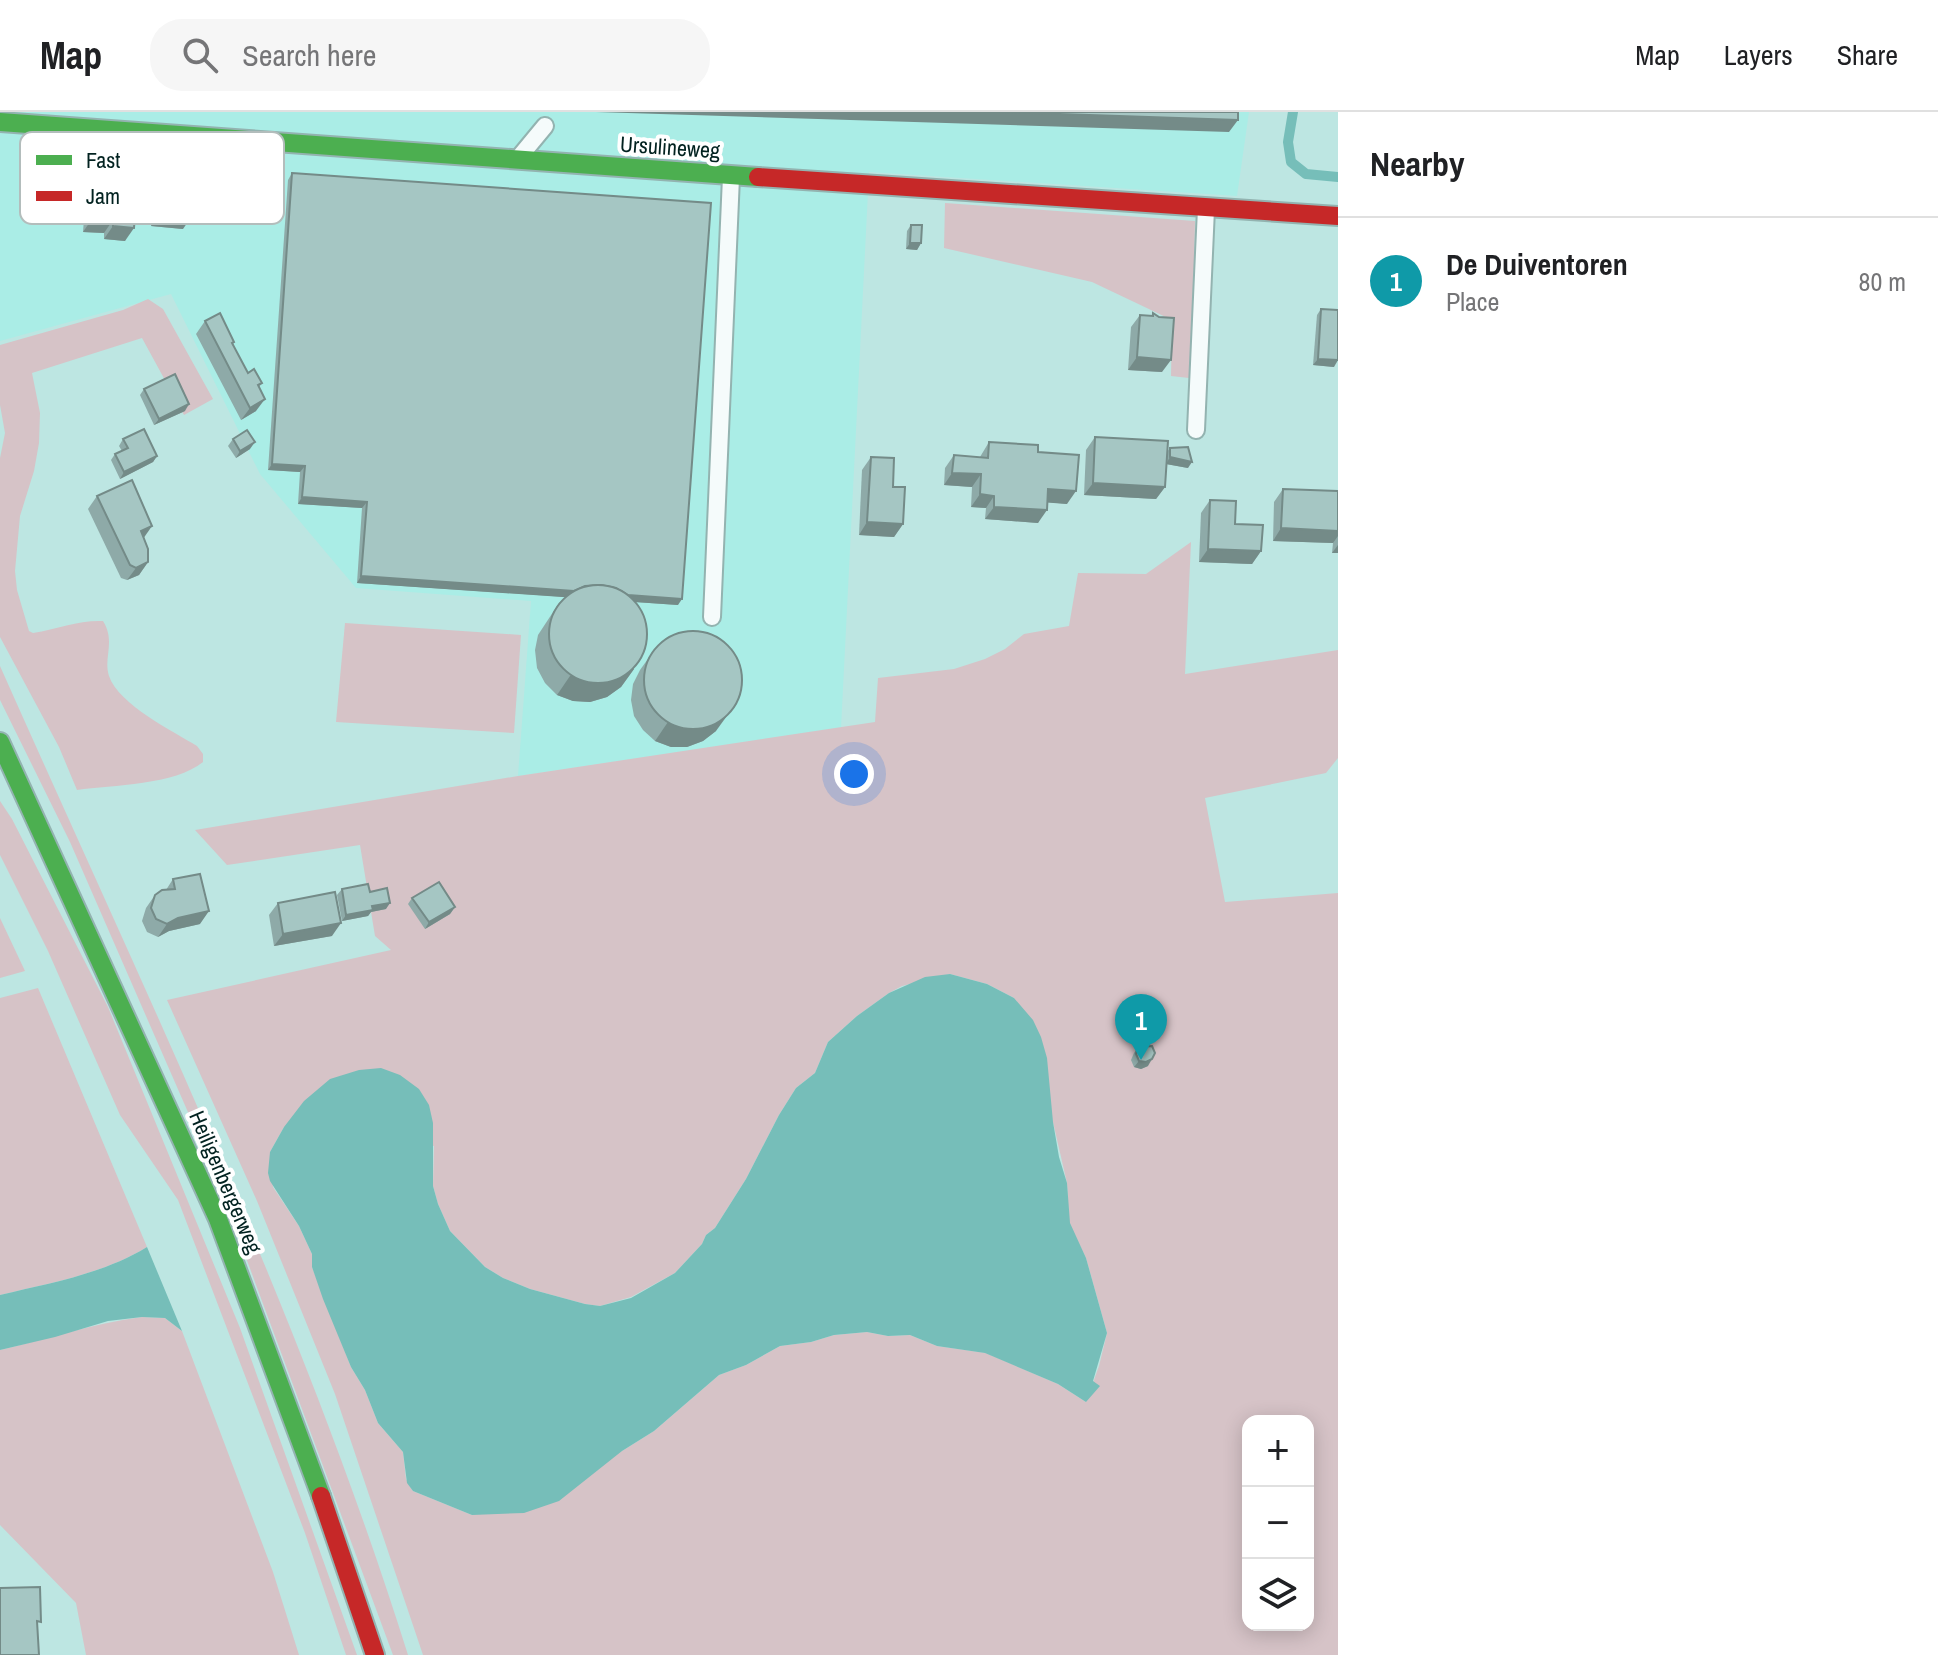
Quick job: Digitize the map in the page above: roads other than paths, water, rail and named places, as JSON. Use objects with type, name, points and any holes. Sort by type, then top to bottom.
[{"type":"street","name":"Ursulineweg","points":[[0,122],[221,132]]},
{"type":"street","name":"Ursulineweg","points":[[284,138],[732,175],[1338,216]]},
{"type":"street","name":"Heiligenbergerweg","points":[[0,742],[218,1219],[328,1515],[375,1655]]},
{"type":"lane","points":[[518,159],[545,126]]},
{"type":"lane","points":[[712,617],[732,175]]},
{"type":"lane","points":[[1196,430],[1206,207]]},
{"type":"waterway","points":[[1293,112],[1288,142],[1291,162],[1306,174],[1338,177]]},
{"type":"place","name":"De Duiventoren","points":[[1141,1060]]}]
